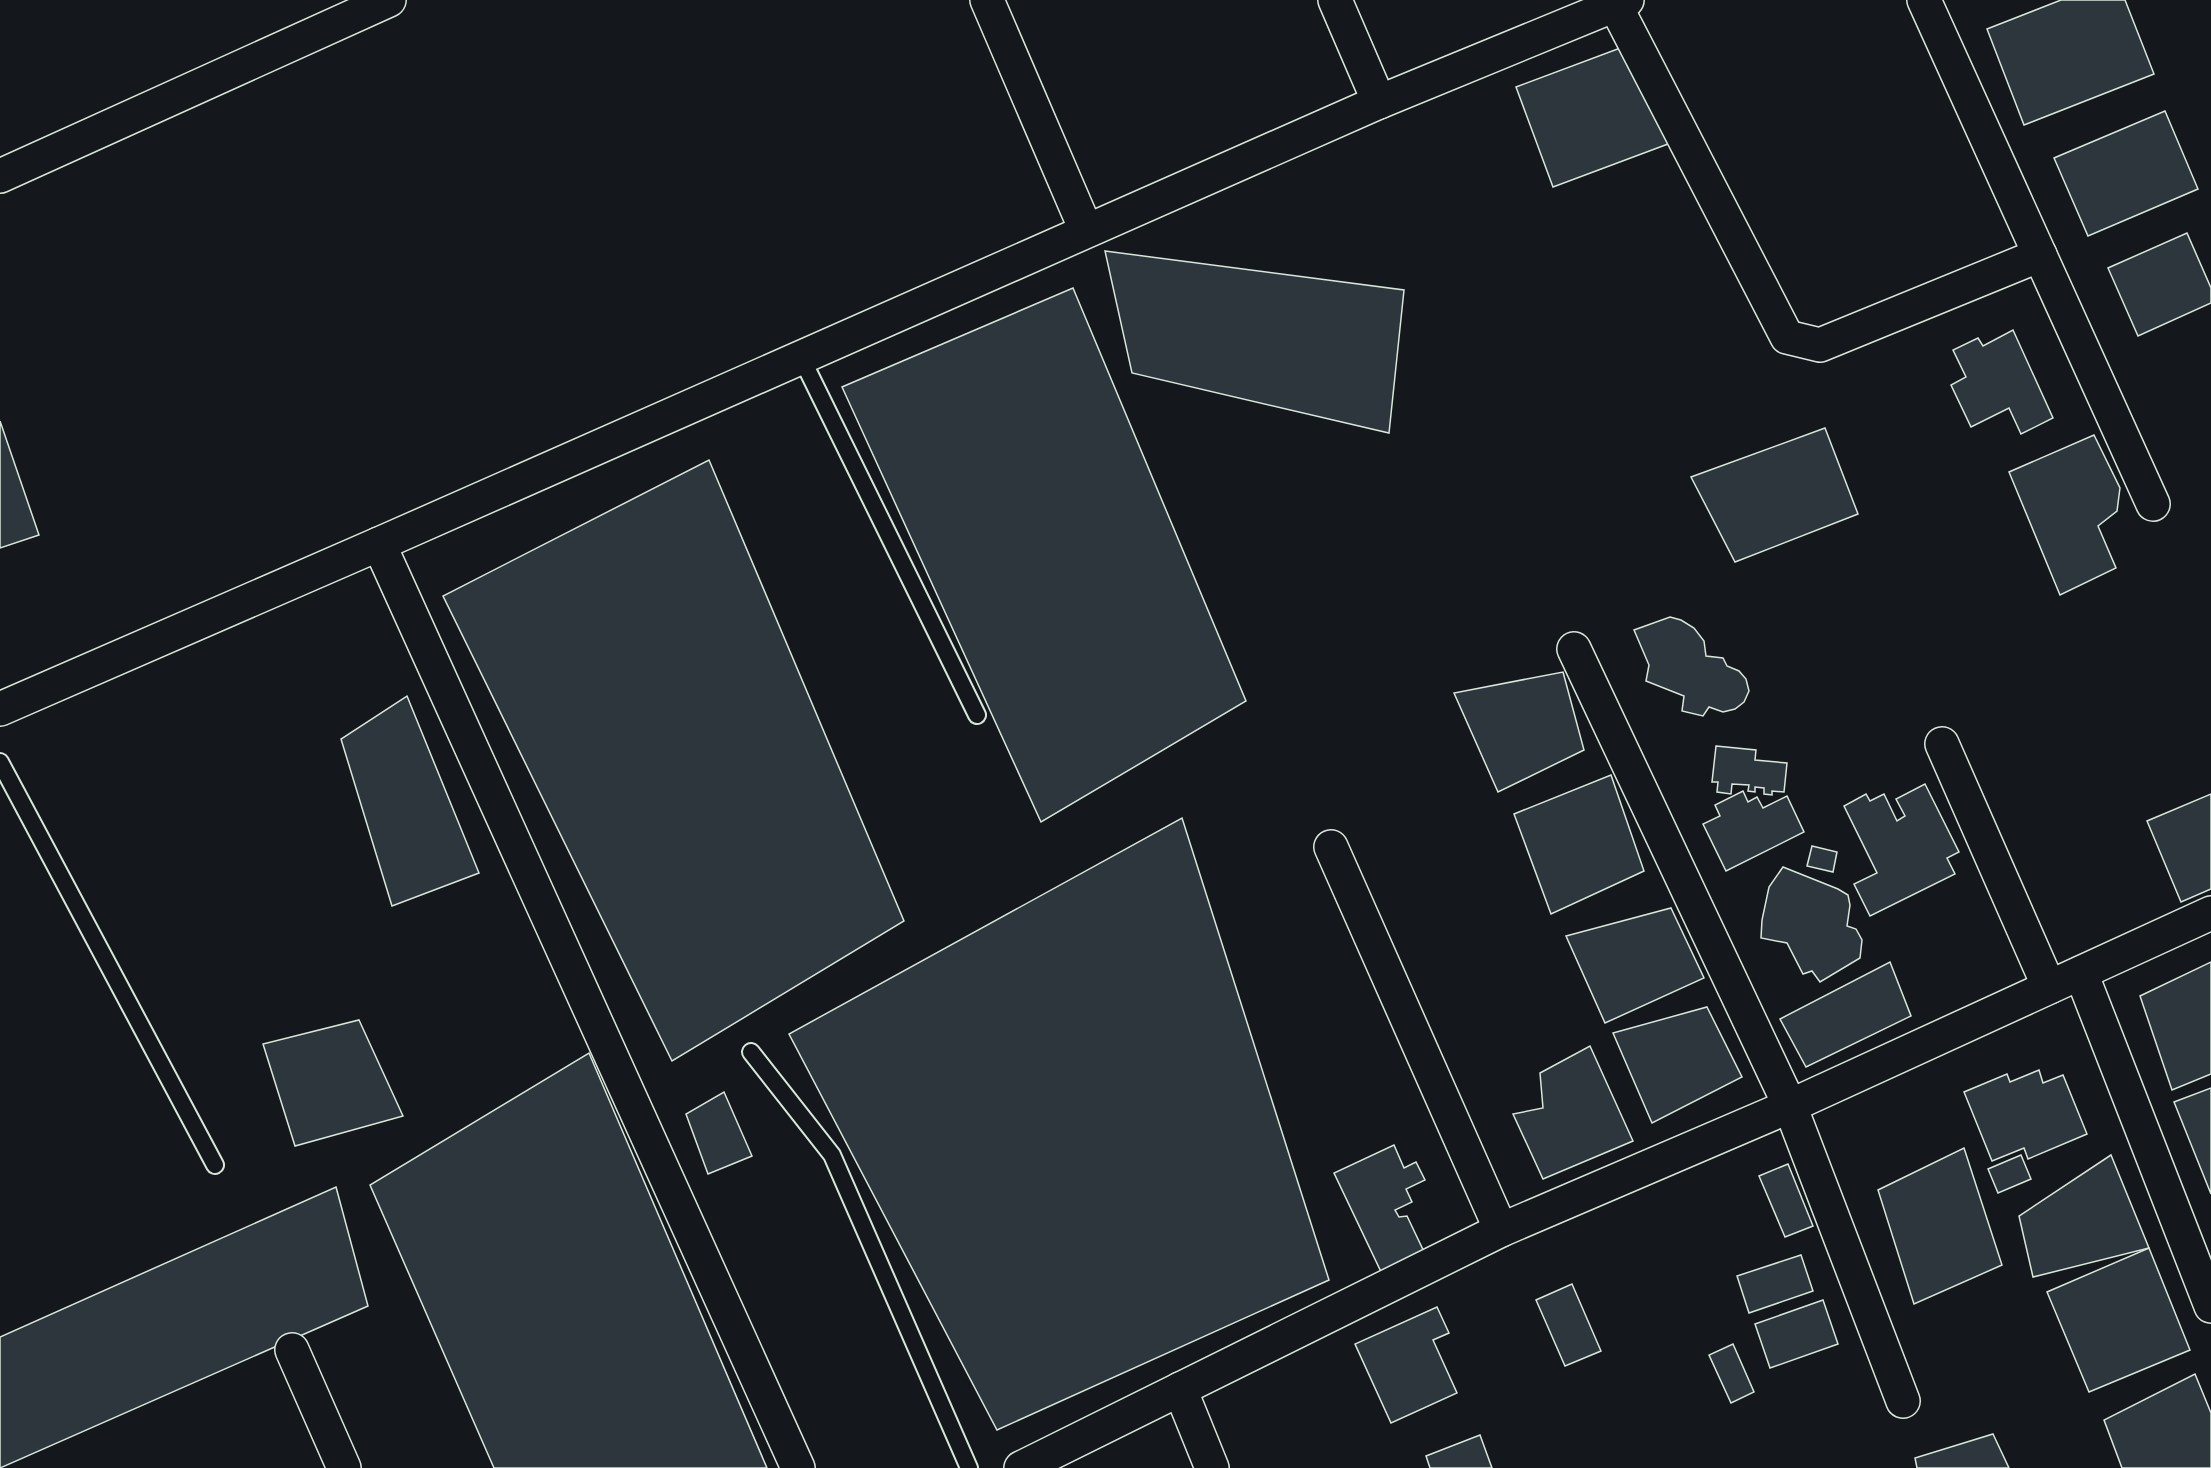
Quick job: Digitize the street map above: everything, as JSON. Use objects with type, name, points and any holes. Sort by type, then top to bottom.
[{"type":"street","points":[[0,176],[389,0]]},
{"type":"street","points":[[987,0],[1086,230]]},
{"type":"street","points":[[1335,0],[1379,102]]},
{"type":"street","points":[[1924,0],[2153,504]]},
{"type":"street","points":[[0,709],[1379,102],[1621,3],[1787,337],[1820,345],[2040,255]]},
{"type":"street","points":[[379,544],[798,1468]]},
{"type":"street","points":[[1574,649],[1790,1106],[1903,1401]]},
{"type":"street","points":[[1942,744],[2049,987]]},
{"type":"street","points":[[1331,847],[1501,1230]]},
{"type":"street","points":[[1021,1468],[1501,1230],[1790,1106],[2211,913]]},
{"type":"street","points":[[2080,973],[2211,1306]]},
{"type":"street","points":[[292,1350],[344,1468]]},
{"type":"street","points":[[1180,1389],[1212,1468]]},
{"type":"lane","points":[[801,357],[977,715]]},
{"type":"lane","points":[[0,762],[215,1165]]},
{"type":"lane","points":[[751,1052],[832,1155],[969,1468]]},
{"type":"building","points":[[2061,0],[2125,0],[2154,74],[2024,125],[1987,29]]},
{"type":"building","points":[[1631,44],[1668,144],[1553,187],[1516,87]]},
{"type":"building","points":[[2165,111],[2198,189],[2088,236],[2054,158]]},
{"type":"building","points":[[2187,233],[2211,288],[2211,303],[2138,336],[2108,268]]},
{"type":"building","points":[[1105,251],[1404,290],[1389,433],[1132,373]]},
{"type":"building","points":[[1073,288],[1246,701],[1041,822],[842,387]]},
{"type":"building","points":[[2013,330],[2053,418],[2021,434],[2009,408],[1971,427],[1951,385],[1966,377],[1953,350],[1978,338],[1983,346]]},
{"type":"building","points":[[0,421],[39,535],[0,548]]},
{"type":"building","points":[[1825,428],[1858,514],[1735,562],[1691,477]]},
{"type":"building","points":[[2094,435],[2120,488],[2117,511],[2098,526],[2116,568],[2060,595],[2009,472]]},
{"type":"building","points":[[709,460],[904,921],[672,1061],[443,596]]},
{"type":"building","points":[[1670,617],[1681,620],[1694,628],[1704,641],[1706,656],[1723,658],[1727,666],[1739,671],[1746,679],[1749,691],[1744,702],[1735,709],[1723,712],[1709,707],[1703,716],[1682,711],[1684,696],[1646,681],[1649,665],[1634,630]]},
{"type":"building","points":[[1563,672],[1584,750],[1498,792],[1454,693]]},
{"type":"building","points":[[407,696],[479,873],[392,906],[341,739]]},
{"type":"building","points":[[1716,746],[1756,750],[1755,760],[1787,763],[1784,792],[1772,791],[1772,795],[1764,794],[1764,788],[1755,787],[1755,792],[1748,791],[1749,785],[1732,784],[1731,794],[1717,792],[1718,782],[1712,782]]},
{"type":"building","points":[[1611,775],[1644,871],[1551,914],[1514,814]]},
{"type":"building","points":[[1925,784],[1959,852],[1947,858],[1955,874],[1870,916],[1854,884],[1877,873],[1844,806],[1866,794],[1870,801],[1884,794],[1897,821],[1905,816],[1896,799]]},
{"type":"building","points":[[1743,791],[1748,802],[1757,797],[1763,808],[1787,796],[1804,832],[1726,871],[1703,824],[1720,816],[1715,805]]},
{"type":"building","points":[[2211,794],[2211,889],[2181,902],[2147,821]]},
{"type":"building","points":[[1182,818],[1329,1280],[997,1430],[789,1034]]},
{"type":"building","points":[[1812,846],[1837,852],[1833,872],[1807,866]]},
{"type":"building","points":[[1783,867],[1848,895],[1850,905],[1847,926],[1856,929],[1862,940],[1860,958],[1820,982],[1812,971],[1803,974],[1787,943],[1761,938],[1762,920],[1769,887]]},
{"type":"building","points":[[1671,908],[1704,978],[1605,1023],[1566,936]]},
{"type":"building","points":[[1890,962],[1911,1016],[1806,1067],[1780,1019]]},
{"type":"building","points":[[2211,962],[2211,1074],[2172,1090],[2140,996]]},
{"type":"building","points":[[1707,1007],[1742,1077],[1652,1123],[1613,1033]]},
{"type":"building","points":[[359,1020],[403,1116],[295,1146],[263,1044]]},
{"type":"building","points":[[1590,1046],[1633,1141],[1543,1179],[1513,1114],[1543,1108],[1540,1073]]},
{"type":"building","points":[[589,1053],[767,1468],[494,1468],[370,1185]]},
{"type":"building","points":[[2039,1070],[2043,1083],[2063,1075],[2087,1134],[2028,1159],[2024,1148],[1992,1161],[1964,1092],[2007,1074],[2010,1082]]},
{"type":"building","points":[[2211,1088],[2211,1194],[2174,1102]]},
{"type":"building","points":[[724,1092],[752,1156],[708,1174],[686,1114]]},
{"type":"building","points":[[1394,1145],[1404,1168],[1416,1162],[1425,1180],[1406,1189],[1412,1202],[1395,1210],[1399,1217],[1407,1216],[1426,1256],[1383,1276],[1334,1173]]},
{"type":"building","points":[[1964,1148],[2002,1265],[1914,1304],[1878,1190]]},
{"type":"building","points":[[2021,1155],[2031,1179],[1998,1193],[1988,1169]]},
{"type":"building","points":[[2111,1155],[2149,1248],[2033,1277],[2019,1216]]},
{"type":"building","points":[[1788,1164],[1813,1226],[1785,1237],[1759,1176]]},
{"type":"building","points":[[336,1187],[368,1306],[0,1468],[0,1337]]},
{"type":"building","points":[[2149,1248],[2190,1350],[2089,1392],[2047,1292]]},
{"type":"building","points":[[1801,1255],[1813,1291],[1749,1313],[1737,1276]]},
{"type":"building","points":[[1572,1284],[1601,1351],[1565,1366],[1536,1300]]},
{"type":"building","points":[[1823,1300],[1838,1344],[1770,1368],[1755,1324]]},
{"type":"building","points":[[1437,1307],[1449,1333],[1433,1340],[1457,1393],[1391,1423],[1355,1344]]},
{"type":"building","points":[[1733,1344],[1754,1392],[1731,1403],[1709,1355]]},
{"type":"building","points":[[2195,1374],[2211,1413],[2211,1468],[2122,1468],[2104,1420]]},
{"type":"building","points":[[1993,1434],[2009,1468],[1917,1468],[1915,1458]]},
{"type":"building","points":[[1480,1435],[1492,1468],[1430,1468],[1426,1456]]}]
